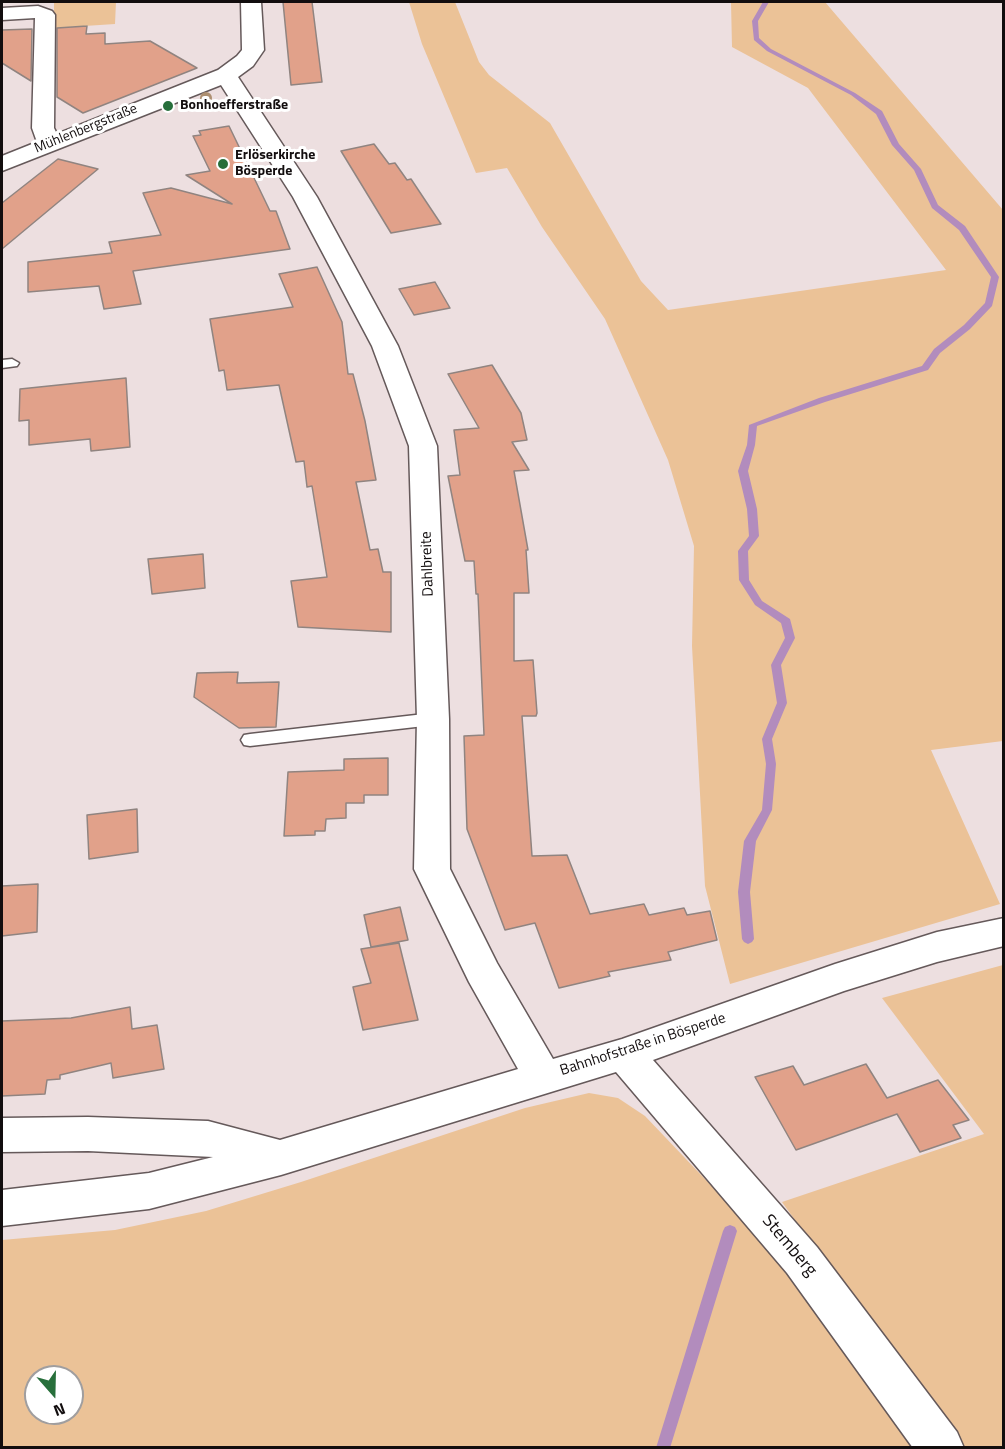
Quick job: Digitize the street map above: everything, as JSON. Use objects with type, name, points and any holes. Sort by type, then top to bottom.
[{"type":"street","name":"Mühlenbergstraße","points":[[2,164],[226,75],[245,61],[253,50],[251,2]]},
{"type":"street","points":[[2,14],[38,12],[45,15],[43,128],[49,144]]},
{"type":"street","name":"Dahlbreite","points":[[226,75],[305,197],[385,346],[423,446],[433,718],[432,869],[482,971],[543,1077]]},
{"type":"street","name":"Bahnhofstraße in Bösperde","points":[[2,1208],[149,1191],[281,1157],[624,1054],[835,979],[937,947],[1004,932]]},
{"type":"street","name":"Stemberg","points":[[624,1054],[802,1260],[941,1448]]},
{"type":"street","points":[[2,1135],[88,1134],[208,1138],[281,1157]]},
{"type":"lane","points":[[250,740],[433,718]]},
{"type":"shaded area","points":[[54,2],[116,2],[115,24],[54,28]]},
{"type":"shaded area","points":[[409,2],[455,2],[479,62],[489,75],[550,123],[641,281],[668,310],[946,270],[808,88],[732,47],[731,2],[825,2],[1003,210],[1003,741],[931,750],[1000,904],[730,984],[705,886],[692,646],[694,546],[668,460],[605,319],[542,227],[507,168],[476,173],[422,44]]},
{"type":"shaded area","points":[[1003,965],[1003,1447],[957,1447],[782,1202],[984,1134],[882,998]]},
{"type":"shaded area","points":[[589,1093],[618,1098],[645,1116],[744,1220],[814,1300],[918,1447],[2,1447],[2,1240],[115,1230],[206,1211],[525,1108]]},
{"type":"building","points":[[283,2],[312,2],[322,82],[291,85]]},
{"type":"building","points":[[87,26],[86,34],[105,33],[105,44],[150,41],[197,68],[83,113],[57,97],[57,28]]},
{"type":"building","points":[[32,29],[31,81],[2,63],[2,30]]},
{"type":"building","points":[[229,126],[270,211],[276,211],[290,249],[133,271],[141,304],[104,309],[99,286],[28,292],[28,262],[112,253],[109,242],[161,235],[143,193],[171,188],[232,204],[186,175],[210,171],[193,136],[201,135],[199,131]]},
{"type":"building","points":[[374,144],[389,164],[395,163],[407,180],[411,179],[441,224],[391,233],[341,151]]},
{"type":"building","points":[[58,159],[98,169],[2,249],[2,203]]},
{"type":"building","points":[[317,267],[342,322],[348,374],[353,374],[365,421],[376,480],[356,482],[370,550],[378,549],[383,572],[391,572],[391,632],[298,627],[291,581],[327,577],[312,486],[307,487],[304,461],[296,462],[279,385],[227,390],[224,370],[219,371],[210,319],[293,307],[279,274]]},
{"type":"building","points":[[435,282],[450,308],[414,315],[399,289]]},
{"type":"building","points":[[492,365],[521,413],[527,440],[512,442],[529,470],[514,471],[528,550],[526,550],[529,593],[514,593],[514,661],[533,660],[537,713],[536,716],[522,716],[532,856],[567,855],[590,914],[644,904],[649,915],[684,908],[687,915],[710,911],[717,940],[668,952],[671,960],[608,972],[610,976],[559,988],[535,923],[505,930],[467,829],[464,736],[484,735],[478,594],[476,594],[474,561],[465,561],[448,476],[460,475],[454,430],[479,428],[448,374]]},
{"type":"building","points":[[126,378],[130,447],[91,451],[90,439],[29,445],[29,420],[19,421],[20,389]]},
{"type":"building","points":[[203,554],[205,588],[152,594],[148,559]]},
{"type":"building","points":[[238,672],[237,683],[279,682],[276,727],[239,728],[194,697],[197,673]]},
{"type":"building","points":[[388,758],[388,795],[364,795],[364,803],[346,803],[346,818],[326,819],[325,831],[315,831],[315,835],[284,836],[288,772],[344,770],[344,759]]},
{"type":"building","points":[[137,809],[138,852],[89,859],[87,815]]},
{"type":"building","points":[[38,884],[37,932],[2,936],[2,886]]},
{"type":"building","points":[[400,907],[408,940],[371,947],[364,915]]},
{"type":"building","points":[[399,943],[418,1020],[363,1030],[353,987],[371,983],[361,949]]},
{"type":"building","points":[[130,1007],[132,1029],[157,1025],[164,1069],[113,1078],[111,1063],[60,1075],[60,1079],[47,1080],[45,1094],[2,1096],[2,1021],[71,1018]]},
{"type":"building","points":[[866,1064],[887,1098],[938,1080],[969,1120],[953,1125],[961,1138],[920,1152],[897,1114],[796,1150],[755,1077],[793,1066],[804,1085]]},
{"type":"waterway","points":[[748,939],[744,892],[750,841],[767,810],[771,764],[767,739],[782,703],[776,665],[790,638],[786,621],[758,603],[744,580],[743,551],[754,536],[752,509],[743,471],[751,445],[753,425],[822,400],[925,368],[937,351],[967,327],[989,304],[995,277],[962,228],[935,206],[917,169],[896,145],[879,113],[853,94],[769,50],[756,39],[755,21],[766,2]]},
{"type":"waterway","points":[[663,1448],[730,1231]]},
{"type":"place","name":"Bonhoefferstraße","points":[[168,106]]},
{"type":"place","name":"Erlöserkirche Bösperde","points":[[223,164]]}]
